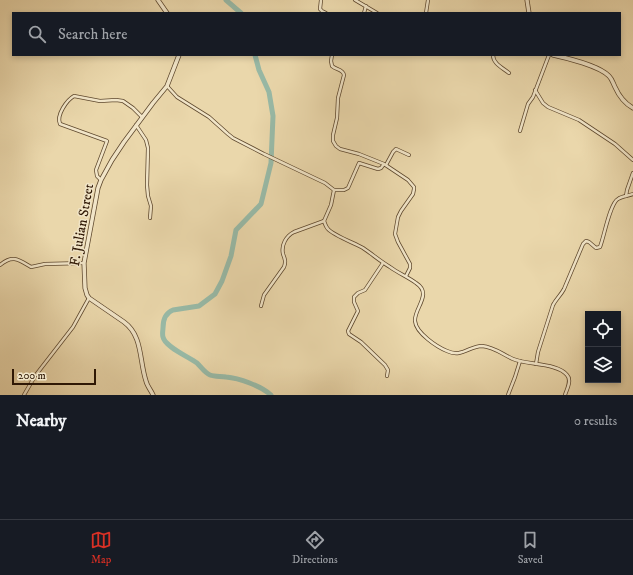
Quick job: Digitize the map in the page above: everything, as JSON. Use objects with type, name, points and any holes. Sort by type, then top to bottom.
[{"type":"street","points":[[158,0],[166,12]]},
{"type":"street","points":[[321,0],[320,9],[324,12]]},
{"type":"street","points":[[355,0],[375,12]]},
{"type":"street","points":[[426,12],[428,0]]},
{"type":"street","points":[[527,0],[528,12]]},
{"type":"street","points":[[364,12],[366,6]]},
{"type":"street","name":"F. Julian Street","points":[[89,298],[86,288],[84,263],[98,188],[112,160],[136,125],[167,86],[179,56]]},
{"type":"street","points":[[332,56],[332,66],[343,72],[344,75],[338,98],[337,118],[333,135],[333,141],[336,146],[340,149],[359,154],[385,164],[414,186],[412,194],[398,217],[395,234],[396,239],[410,264],[410,268],[406,276]]},
{"type":"street","points":[[493,56],[495,62],[509,73]]},
{"type":"street","points":[[520,131],[529,100],[533,97],[549,56]]},
{"type":"street","points":[[556,56],[593,67],[604,72],[610,78],[622,100],[633,108]]},
{"type":"street","points":[[167,86],[177,97],[209,117],[228,134],[241,143],[325,182],[334,190],[346,190],[348,188],[359,163],[377,169],[381,168],[385,164],[396,149],[409,155]]},
{"type":"street","points":[[535,90],[543,103],[548,107],[579,120],[615,144],[633,160]]},
{"type":"street","points":[[101,180],[97,176],[96,170],[107,141],[60,124],[59,116],[67,102],[74,96],[100,101],[120,101],[128,103],[142,117]]},
{"type":"street","points":[[136,125],[146,140],[148,148],[147,185],[151,206],[150,218]]},
{"type":"street","points":[[626,196],[633,173]]},
{"type":"street","points":[[334,190],[331,205],[324,221],[327,229],[364,249],[422,288],[422,301],[415,323],[419,331],[439,347],[453,353],[463,353],[476,347],[484,346],[493,348],[513,359],[556,368],[567,374],[569,380],[565,395]]},
{"type":"street","points":[[536,364],[538,352],[553,306],[562,294],[583,244],[586,241],[596,248],[600,247],[613,204],[616,200],[633,194]]},
{"type":"street","points":[[261,306],[264,295],[284,267],[285,260],[283,248],[286,240],[292,233],[324,221]]},
{"type":"street","points":[[0,265],[10,258],[20,260],[31,267],[49,263],[84,263]]},
{"type":"street","points":[[383,263],[365,290],[358,293],[354,297],[354,302],[358,311],[348,331],[349,334],[361,342],[385,366],[388,371],[387,376]]},
{"type":"street","points":[[24,395],[35,376],[73,327],[89,298],[132,329],[138,345],[146,382],[153,395]]},
{"type":"street","points":[[508,395],[516,377],[520,361]]},
{"type":"waterway","points":[[226,0],[240,12]]},
{"type":"waterway","points":[[255,56],[259,70],[269,92],[273,116],[271,163],[261,204],[236,230],[231,256],[222,281],[215,294],[199,306],[173,310],[168,313],[164,320],[163,337],[168,344],[178,352],[197,363],[208,374],[243,381],[256,386],[271,395]]}]
